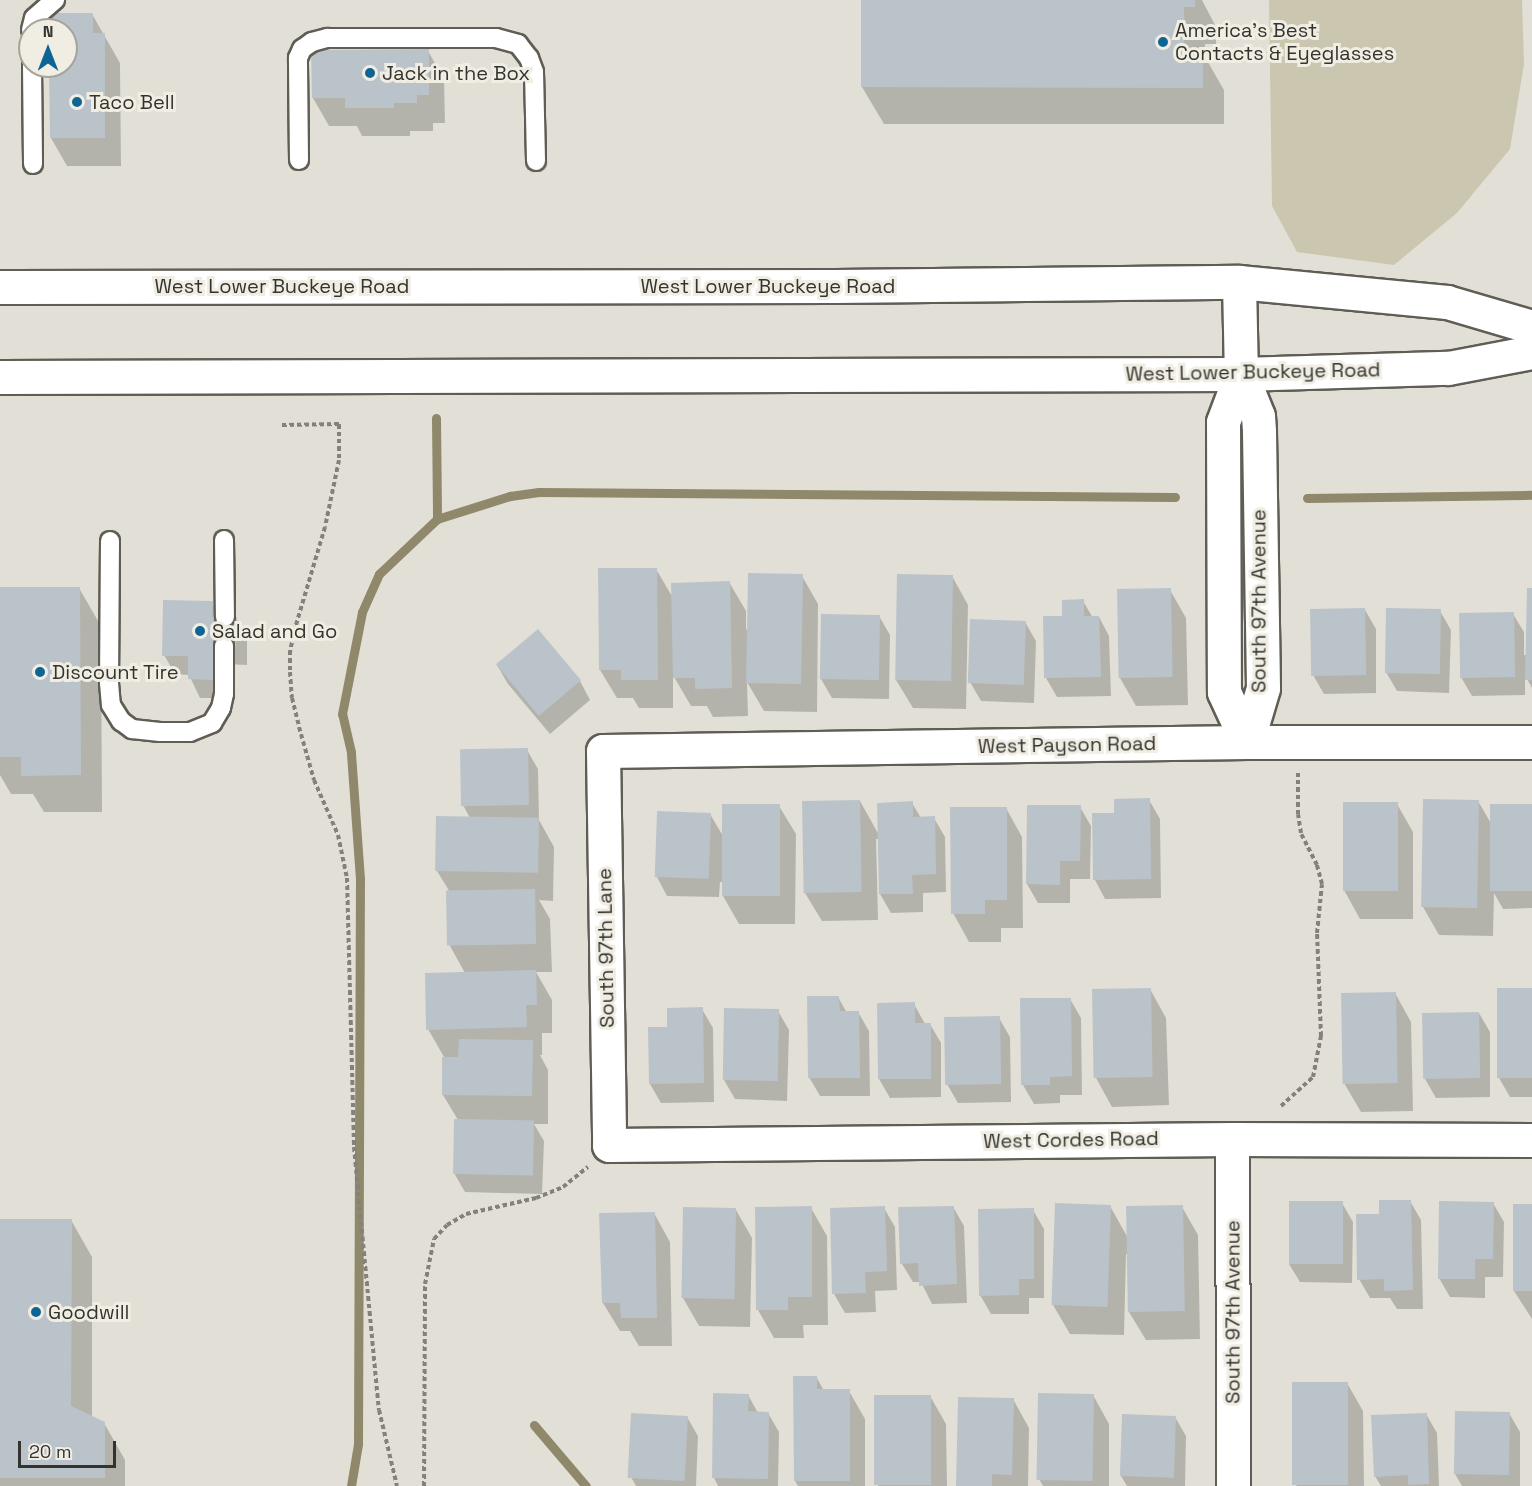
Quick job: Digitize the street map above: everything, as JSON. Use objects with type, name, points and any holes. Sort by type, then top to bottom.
[{"type":"street","name":"West Lower Buckeye Road","points":[[0,287],[835,286],[1239,282],[1447,302],[1532,327]]},
{"type":"street","name":"South 97th Avenue","points":[[1239,282],[1241,374],[1258,416],[1261,572],[1263,688],[1247,742]]},
{"type":"street","name":"West Lower Buckeye Road","points":[[0,377],[1241,374],[1448,368],[1532,352]]},
{"type":"street","name":"West Payson Road","points":[[603,751],[1247,742],[1532,742]]},
{"type":"street","name":"South 97th Lane","points":[[603,751],[609,1145]]},
{"type":"street","name":"South 97th Avenue","points":[[1232,1139],[1233,1486]]},
{"type":"street","name":"West Cordes Road","points":[[609,1145],[1232,1139],[1532,1140]]},
{"type":"lane","points":[[34,18],[55,0]]},
{"type":"lane","points":[[299,160],[298,58],[303,49],[312,42],[327,38],[496,38],[518,44],[529,58],[534,72],[536,161]]},
{"type":"lane","points":[[32,78],[33,164]]},
{"type":"lane","points":[[224,540],[225,617]]},
{"type":"lane","points":[[110,541],[109,683],[111,705],[121,721],[132,729],[160,732],[190,732],[212,723],[221,708],[224,694],[224,646]]},
{"type":"path","points":[[282,425],[339,424],[339,460],[325,527],[295,628],[290,651],[290,672],[292,698],[299,727],[314,780],[338,835],[347,878],[355,1159],[379,1410],[397,1486]]},
{"type":"path","points":[[1282,1139],[1279,1107],[1312,1077],[1321,1036],[1317,933],[1322,884],[1317,865],[1299,824],[1299,742]]},
{"type":"path","points":[[424,1486],[425,1284],[434,1239],[447,1225],[466,1214],[536,1198],[563,1187],[609,1145]]},
{"type":"shaded area","points":[[1269,0],[1522,0],[1524,64],[1510,149],[1457,213],[1394,265],[1297,252],[1272,206]]},
{"type":"building","points":[[861,0],[1195,0],[1195,7],[1184,7],[1184,51],[1203,51],[1203,88],[861,87]]},
{"type":"building","name":"Taco Bell","points":[[49,13],[93,13],[93,33],[105,33],[105,138],[50,138],[49,78],[78,78],[78,18],[49,18]]},
{"type":"building","name":"Jack in the Box","points":[[429,49],[429,95],[417,95],[417,103],[394,103],[394,108],[345,108],[345,98],[312,98],[311,50]]},
{"type":"building","points":[[598,568],[657,568],[658,680],[621,680],[621,670],[599,670]]},
{"type":"building","points":[[748,573],[803,574],[801,684],[746,683]]},
{"type":"building","points":[[897,574],[953,575],[951,681],[895,680]]},
{"type":"building","points":[[730,581],[732,688],[695,689],[695,678],[673,678],[671,583]]},
{"type":"building","name":"Discount Tire","points":[[0,587],[80,587],[81,775],[21,776],[21,757],[0,757]]},
{"type":"building","points":[[1171,588],[1173,677],[1119,678],[1117,589]]},
{"type":"building","points":[[1527,588],[1532,588],[1532,680],[1525,680]]},
{"type":"building","points":[[1084,599],[1084,616],[1099,616],[1101,677],[1044,678],[1043,616],[1062,616],[1062,600]]},
{"type":"building","name":"Salad and Go","points":[[163,600],[213,601],[212,617],[237,617],[236,646],[215,646],[214,680],[188,679],[188,656],[162,656]]},
{"type":"building","points":[[1365,608],[1366,675],[1311,676],[1310,609]]},
{"type":"building","points":[[1386,608],[1441,609],[1440,674],[1385,673]]},
{"type":"building","points":[[1514,612],[1515,677],[1460,678],[1459,613]]},
{"type":"building","points":[[821,614],[880,615],[879,680],[820,679]]},
{"type":"building","points":[[970,619],[1026,621],[1024,685],[968,683]]},
{"type":"building","points":[[538,629],[581,680],[539,716],[496,664]]},
{"type":"building","points":[[528,748],[529,805],[461,806],[460,749]]},
{"type":"building","points":[[1150,798],[1151,879],[1093,880],[1092,813],[1114,813],[1114,799]]},
{"type":"building","points":[[1423,799],[1479,800],[1477,908],[1421,907]]},
{"type":"building","points":[[860,800],[862,892],[804,893],[802,801]]},
{"type":"building","points":[[913,801],[913,817],[935,816],[936,874],[912,875],[913,894],[879,894],[877,803]]},
{"type":"building","points":[[1343,802],[1398,802],[1398,891],[1343,891]]},
{"type":"building","points":[[722,804],[780,804],[780,896],[722,896]]},
{"type":"building","points":[[1490,804],[1532,804],[1532,891],[1490,891]]},
{"type":"building","points":[[1027,805],[1081,805],[1080,861],[1060,861],[1060,885],[1026,884]]},
{"type":"building","points":[[950,807],[1007,807],[1007,900],[985,900],[985,914],[951,914]]},
{"type":"building","points":[[657,811],[711,813],[709,879],[655,877]]},
{"type":"building","points":[[436,816],[539,818],[538,873],[435,871]]},
{"type":"building","points":[[535,889],[536,944],[447,946],[446,891]]},
{"type":"building","points":[[536,970],[537,1005],[526,1005],[527,1027],[426,1030],[425,973]]},
{"type":"building","points":[[1151,988],[1153,1077],[1094,1078],[1092,989]]},
{"type":"building","points":[[1497,988],[1532,988],[1532,1078],[1497,1078]]},
{"type":"building","points":[[1396,992],[1398,1083],[1343,1084],[1341,993]]},
{"type":"building","points":[[807,996],[839,996],[840,1011],[859,1011],[860,1078],[808,1078]]},
{"type":"building","points":[[1020,998],[1071,998],[1072,1076],[1050,1077],[1050,1085],[1021,1085]]},
{"type":"building","points":[[915,1002],[915,1023],[931,1023],[931,1079],[878,1079],[877,1003]]},
{"type":"building","points":[[703,1007],[704,1083],[649,1084],[648,1027],[667,1027],[667,1008]]},
{"type":"building","points":[[724,1008],[779,1009],[778,1081],[723,1080]]},
{"type":"building","points":[[1479,1012],[1480,1078],[1423,1079],[1422,1013]]},
{"type":"building","points":[[1000,1016],[1001,1084],[945,1085],[944,1017]]},
{"type":"building","points":[[459,1039],[533,1040],[532,1096],[442,1095],[442,1057],[458,1057]]},
{"type":"building","points":[[454,1119],[534,1120],[533,1175],[453,1174]]},
{"type":"building","points":[[1379,1200],[1411,1200],[1413,1290],[1384,1291],[1384,1279],[1357,1280],[1356,1214],[1379,1214]]},
{"type":"building","points":[[1289,1201],[1343,1201],[1343,1264],[1289,1264]]},
{"type":"building","points":[[1439,1201],[1494,1202],[1493,1259],[1475,1259],[1475,1279],[1438,1279]]},
{"type":"building","points":[[1055,1203],[1111,1205],[1107,1307],[1051,1305]]},
{"type":"building","points":[[1513,1204],[1532,1204],[1532,1291],[1513,1291]]},
{"type":"building","points":[[1183,1205],[1185,1311],[1128,1312],[1126,1206]]},
{"type":"building","points":[[812,1206],[812,1297],[788,1297],[788,1310],[756,1310],[755,1207]]},
{"type":"building","points":[[885,1206],[887,1271],[865,1272],[866,1293],[832,1294],[830,1208]]},
{"type":"building","points":[[954,1206],[957,1284],[919,1286],[918,1263],[900,1264],[898,1207]]},
{"type":"building","points":[[683,1207],[736,1208],[734,1299],[681,1298]]},
{"type":"building","points":[[1034,1208],[1034,1279],[1019,1279],[1019,1295],[979,1296],[978,1209]]},
{"type":"building","points":[[655,1212],[657,1318],[621,1318],[620,1303],[602,1303],[599,1213]]},
{"type":"building","name":"Goodwill","points":[[0,1219],[72,1219],[71,1406],[105,1422],[105,1478],[0,1478]]},
{"type":"building","points":[[793,1376],[817,1376],[817,1389],[850,1389],[850,1481],[794,1481]]},
{"type":"building","points":[[1292,1382],[1348,1382],[1348,1485],[1292,1485]]},
{"type":"building","points":[[713,1393],[749,1394],[748,1411],[769,1412],[768,1479],[712,1478]]},
{"type":"building","points":[[1038,1393],[1094,1394],[1092,1481],[1036,1480]]},
{"type":"building","points":[[874,1395],[931,1395],[931,1485],[874,1485]]},
{"type":"building","points":[[958,1397],[1014,1398],[1012,1475],[992,1474],[992,1486],[956,1486]]},
{"type":"building","points":[[1455,1411],[1510,1412],[1509,1475],[1454,1474]]},
{"type":"building","points":[[631,1413],[688,1416],[685,1481],[628,1478]]},
{"type":"building","points":[[1427,1413],[1429,1484],[1408,1485],[1408,1475],[1374,1477],[1371,1415]]},
{"type":"building","points":[[1122,1414],[1176,1416],[1174,1478],[1120,1476]]},
{"type":"waterway","points":[[436,418],[437,519]]},
{"type":"waterway","points":[[351,1486],[358,1444],[360,879],[351,752],[342,714],[362,612],[379,574],[437,519],[510,496],[539,492],[1175,497]]},
{"type":"waterway","points":[[1307,498],[1532,495]]},
{"type":"waterway","points":[[534,1425],[586,1486]]},
{"type":"place","name":"America's Best Contacts & Eyeglasses","points":[[1163,42]]},
{"type":"place","name":"Jack in the Box","points":[[370,73]]},
{"type":"place","name":"Taco Bell","points":[[77,102]]},
{"type":"place","name":"Salad and Go","points":[[200,631]]},
{"type":"place","name":"Discount Tire","points":[[40,672]]},
{"type":"place","name":"Goodwill","points":[[36,1312]]}]
